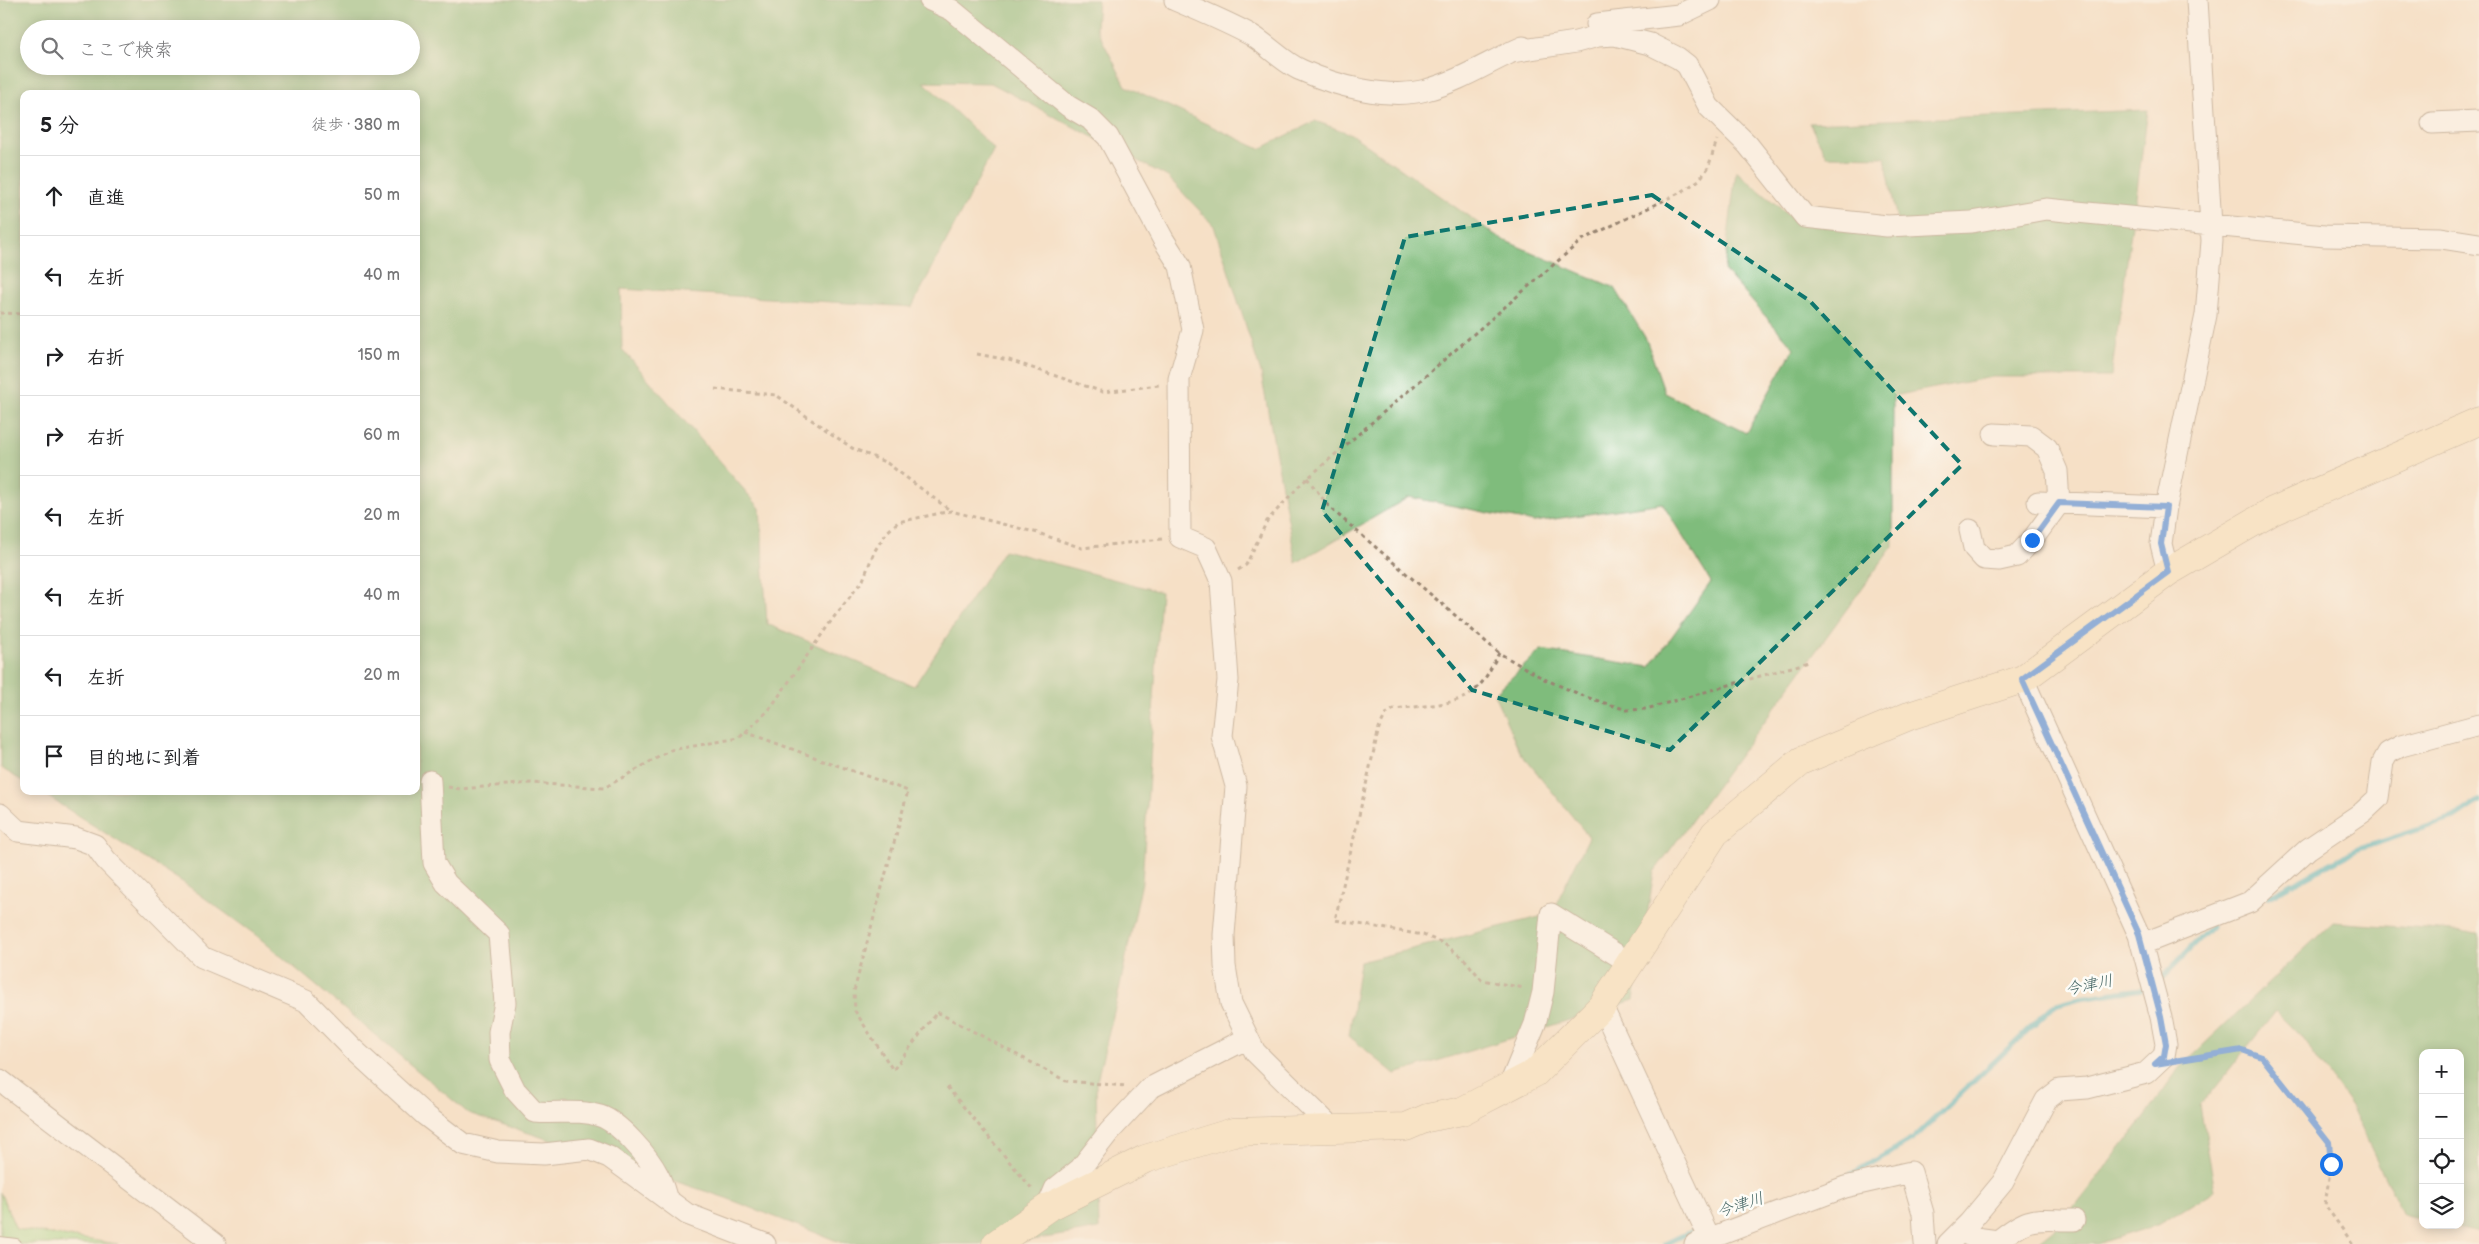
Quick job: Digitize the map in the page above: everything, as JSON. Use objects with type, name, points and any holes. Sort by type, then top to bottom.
[{"type":"street","points":[[930,0],[952,10],[1068,106],[1090,119],[1108,137],[1163,239],[1180,266],[1194,330],[1179,379],[1180,537],[1206,548],[1221,581],[1228,680],[1222,736],[1236,786],[1226,901],[1224,966],[1231,1003],[1255,1052],[1335,1131]]},
{"type":"street","points":[[1175,0],[1250,34],[1271,47],[1299,70],[1350,86],[1383,93],[1426,90],[1481,69],[1511,52],[1548,36],[1582,25],[1679,16],[1710,0]]},
{"type":"street","points":[[2168,572],[2161,544],[2166,507],[2206,315],[2212,241],[2197,0]]},
{"type":"street","points":[[1511,52],[1576,42],[1598,36],[1615,35],[1631,37],[1678,58],[1687,65],[1709,108],[1748,145],[1805,216],[1887,226],[1972,222],[2046,209],[2325,236],[2442,238],[2479,244]]},
{"type":"street","points":[[2432,123],[2479,121]]},
{"type":"street","points":[[996,1244],[1048,1208],[1145,1159],[1233,1132],[1335,1131],[1406,1127],[1427,1118],[1462,1110],[1535,1073],[1602,1006],[1715,832],[1801,761],[1908,716],[2022,679],[2168,572],[2274,511],[2479,421]]},
{"type":"street","points":[[1970,530],[1974,548],[1984,559],[1999,560],[2017,556],[2032,540],[2049,502],[2057,471],[2047,448],[2031,436],[1994,434]]},
{"type":"street","points":[[2049,502],[2166,507]]},
{"type":"street","points":[[1955,1237],[2003,1182],[2046,1100],[2059,1090],[2087,1088],[2146,1073],[2164,1056],[2166,1044],[2142,944],[2022,679]]},
{"type":"street","points":[[2142,944],[2250,902],[2308,849],[2363,812],[2378,798],[2382,762],[2388,753],[2401,746],[2479,725]]},
{"type":"street","points":[[430,781],[434,863],[446,883],[499,934],[505,1003],[500,1032],[500,1060],[515,1090],[535,1112],[554,1114],[572,1111],[602,1116],[629,1136],[658,1175],[666,1197]]},
{"type":"street","points":[[0,814],[18,831],[76,838],[95,845],[106,860],[202,957],[306,1001],[352,1048],[425,1115],[463,1144],[498,1152],[544,1154],[589,1148],[609,1157],[687,1214],[765,1244]]},
{"type":"street","points":[[1509,1086],[1535,1024],[1542,999],[1548,968],[1551,914],[1630,963]]},
{"type":"street","points":[[1602,1006],[1702,1241],[1845,1187],[1911,1172],[1923,1213],[1925,1244]]},
{"type":"street","points":[[1048,1208],[1054,1189],[1080,1169],[1109,1132],[1150,1088],[1248,1038]]},
{"type":"street","points":[[0,1080],[215,1244]]},
{"type":"street","points":[[1955,1237],[1998,1241],[2019,1224],[2030,1220],[2074,1220]]},
{"type":"lane","points":[[1,1240],[16,1244]]},
{"type":"path","points":[[1221,581],[1246,564],[1268,521],[1307,478],[1582,240],[1683,191],[1699,180],[1716,150],[1721,118]]},
{"type":"path","points":[[0,313],[20,314]]},
{"type":"path","points":[[977,354],[1010,360],[1103,392],[1153,386],[1179,379]]},
{"type":"path","points":[[715,389],[776,395],[852,448],[887,462],[951,511],[1038,533],[1082,548],[1180,537]]},
{"type":"path","points":[[1307,478],[1330,508],[1499,653],[1561,687],[1586,697],[1627,710],[1646,709],[1809,662]]},
{"type":"path","points":[[430,781],[442,786],[460,789],[531,783],[604,788],[670,750],[740,738],[769,710],[862,580],[874,552],[886,533],[898,522],[951,511]]},
{"type":"path","points":[[1499,653],[1486,677],[1472,693],[1454,701],[1394,709],[1386,714],[1379,728],[1335,920],[1423,935],[1443,943],[1464,960],[1482,980],[1526,989],[1542,999]]},
{"type":"path","points":[[745,732],[908,791],[854,991],[855,1011],[893,1070],[937,1012],[1066,1081],[1150,1088]]},
{"type":"path","points":[[2155,1064],[2242,1050],[2262,1057],[2329,1142],[2331,1164],[2325,1205],[2353,1244]]},
{"type":"path","points":[[947,1087],[1048,1208]]},
{"type":"highlighted area","points":[[1652,195],[1810,301],[1962,465],[1670,750],[1472,690],[1322,511],[1405,237]]},
{"type":"green space","points":[[0,0],[1098,0],[1096,28],[1126,86],[1260,149],[1315,121],[1351,134],[1501,239],[1615,288],[1646,339],[1665,393],[1746,433],[1794,348],[1724,270],[1736,171],[1797,222],[1900,237],[1885,157],[1827,156],[1809,123],[2148,110],[2111,377],[1992,377],[1893,396],[1893,546],[1654,872],[1634,1000],[1395,1074],[1349,1036],[1360,962],[1551,914],[1589,837],[1520,752],[1494,694],[1541,650],[1650,667],[1711,582],[1662,503],[1534,522],[1409,497],[1296,563],[1261,373],[1214,226],[1168,177],[991,83],[924,82],[994,149],[912,307],[621,289],[622,349],[760,508],[767,624],[914,686],[1004,550],[1161,592],[1142,882],[1116,1004],[1096,1084],[1099,1229],[1008,1244],[845,1244],[726,1198],[468,1113],[257,936],[184,883],[45,795],[420,795],[420,90],[20,90],[20,780],[1,768]]},
{"type":"green space","points":[[2333,922],[2479,933],[2479,1232],[2464,1229],[2464,1049],[2419,1049],[2419,1219],[2403,1215],[2351,1106],[2301,1036],[2276,1011],[2200,1106],[2215,1190],[2160,1224],[2097,1244],[2036,1244],[2060,1225],[2143,1119],[2179,1068]]},
{"type":"green space","points":[[0,1192],[16,1229],[118,1244],[0,1244]]},
{"type":"waterway","name":"今津川","points":[[2268,897],[2356,850],[2454,818],[2479,801]]},
{"type":"waterway","name":"今津川","points":[[2157,983],[2211,927]]},
{"type":"waterway","name":"今津川","points":[[1847,1177],[1913,1139],[2054,1005],[2079,998],[2150,988]]},
{"type":"waterway","name":"今津川","points":[[1665,1244],[1686,1234],[1702,1230]]},
{"type":"route","points":[[2032,540],[2059,503],[2166,507],[2161,544],[2168,572],[2022,679],[2139,934],[2161,1017],[2166,1044],[2164,1056],[2155,1064],[2242,1050],[2262,1057],[2329,1142],[2331,1164]]}]
